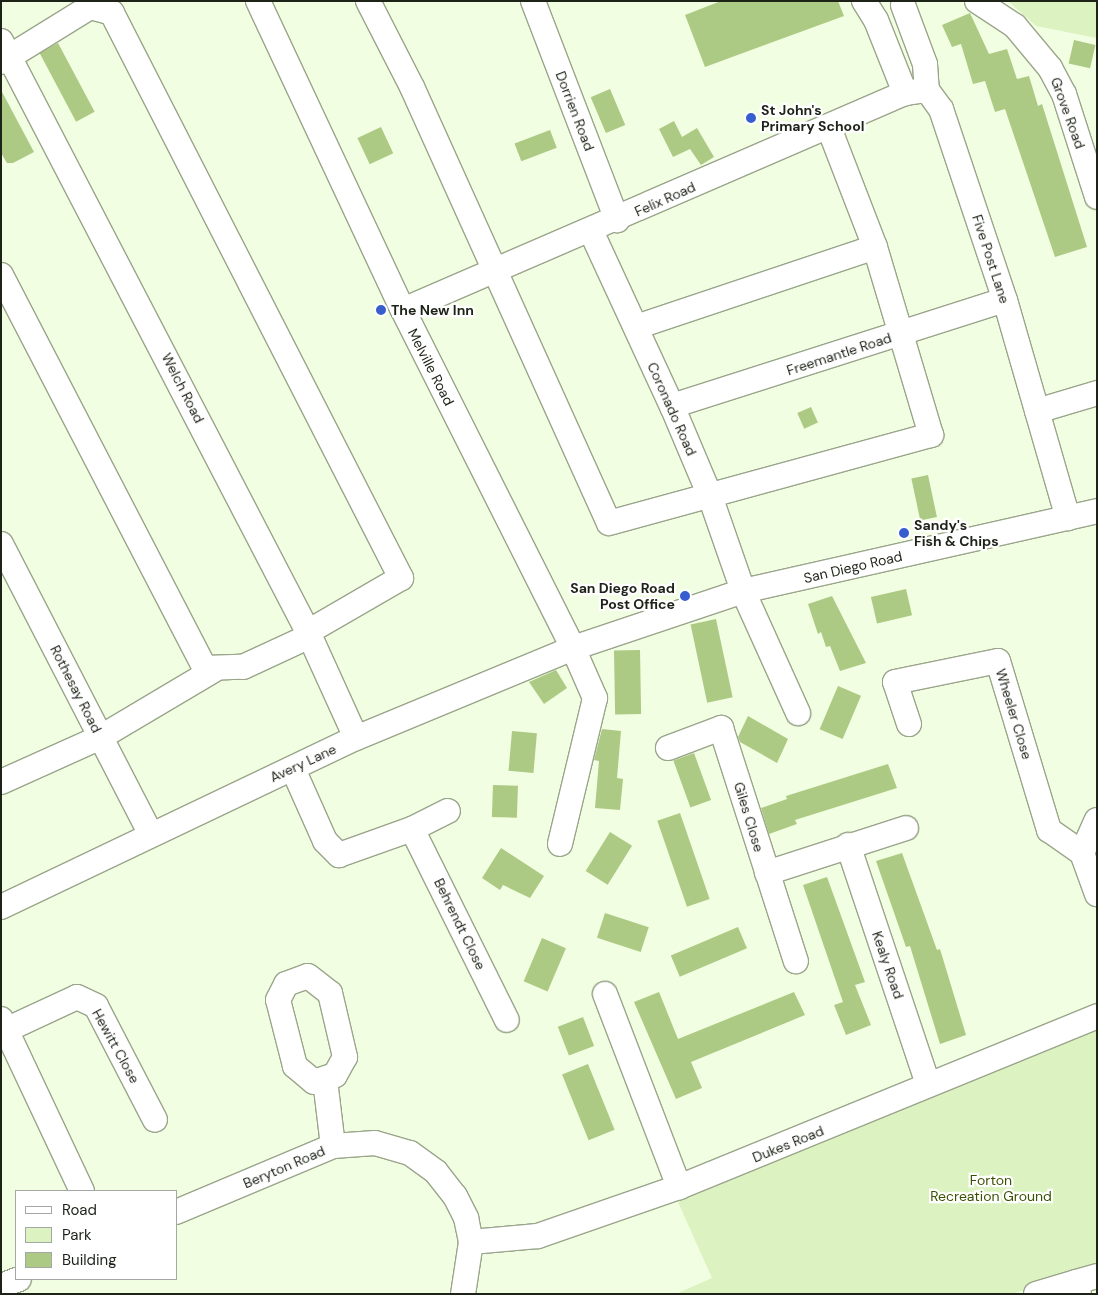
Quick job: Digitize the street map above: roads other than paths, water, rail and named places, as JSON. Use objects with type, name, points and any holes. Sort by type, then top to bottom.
[{"type":"street","name":"Melville Road","points":[[258,1],[403,310],[573,648],[595,698],[560,844]]},
{"type":"street","points":[[368,1],[412,87],[609,524],[931,436],[875,247],[829,128]]},
{"type":"street","name":"Dorrien Road","points":[[533,1],[617,220]]},
{"type":"street","name":"Five Post Lane","points":[[864,1],[916,92],[941,108],[1005,300],[1068,518]]},
{"type":"street","name":"Grove Road","points":[[977,1],[1015,26],[1050,68],[1064,94],[1097,197]]},
{"type":"street","points":[[903,5],[925,64],[916,92]]},
{"type":"street","points":[[1,276],[205,668],[214,670],[242,667],[309,634],[402,578],[112,13],[90,8],[5,53]]},
{"type":"street","name":"Welch Road","points":[[5,53],[309,634],[356,738]]},
{"type":"street","name":"Felix Road","points":[[403,310],[916,92]]},
{"type":"street","name":"Coronado Road","points":[[591,231],[672,406],[710,496],[743,591],[798,713]]},
{"type":"street","points":[[636,327],[875,247]]},
{"type":"street","name":"Freemantle Road","points":[[672,406],[1005,300]]},
{"type":"street","points":[[1038,411],[1097,394]]},
{"type":"street","name":"San Diego Road","points":[[612,636],[743,591],[1097,511]]},
{"type":"street","name":"Rothesay Road","points":[[1,544],[151,834]]},
{"type":"street","name":"Avery Lane","points":[[1,907],[356,738],[573,648],[612,636]]},
{"type":"street","name":"Wheeler Close","points":[[909,724],[895,682],[998,661],[1049,830],[1082,853]]},
{"type":"street","points":[[1,782],[101,737],[214,670]]},
{"type":"street","name":"Giles Close","points":[[668,748],[721,728],[796,961]]},
{"type":"street","points":[[293,768],[325,841],[339,855],[412,829],[448,811]]},
{"type":"street","points":[[1097,820],[1082,853],[1097,894]]},
{"type":"street","points":[[767,873],[848,845],[906,828]]},
{"type":"street","name":"Behrendt Close","points":[[412,829],[507,1020]]},
{"type":"street","name":"Kealy Road","points":[[848,845],[928,1084]]},
{"type":"street","points":[[605,994],[679,1187]]},
{"type":"street","name":"Hewitt Close","points":[[4,1025],[77,997],[96,1006],[155,1120]]},
{"type":"street","name":"Dukes Road","points":[[471,1242],[538,1236],[679,1187],[1097,1016]]},
{"type":"street","points":[[4,1025],[82,1190]]},
{"type":"street","points":[[325,1080],[333,1146]]},
{"type":"street","name":"Beryton Road","points":[[178,1211],[333,1146],[375,1143],[410,1153],[436,1172],[455,1196],[466,1218],[471,1242],[462,1294]]},
{"type":"street","points":[[1,1286],[16,1280]]},
{"type":"street","points":[[1036,1294],[1084,1284]]},
{"type":"place","name":"St John's Primary School","points":[[751,118]]},
{"type":"place","name":"The New Inn","points":[[381,310]]},
{"type":"place","name":"Sandy's Fish & Chips","points":[[904,533]]},
{"type":"place","name":"San Diego Road Post Office","points":[[685,596]]},
{"type":"park label","name":"Forton Recreation Ground","points":[[991,1188]]}]
